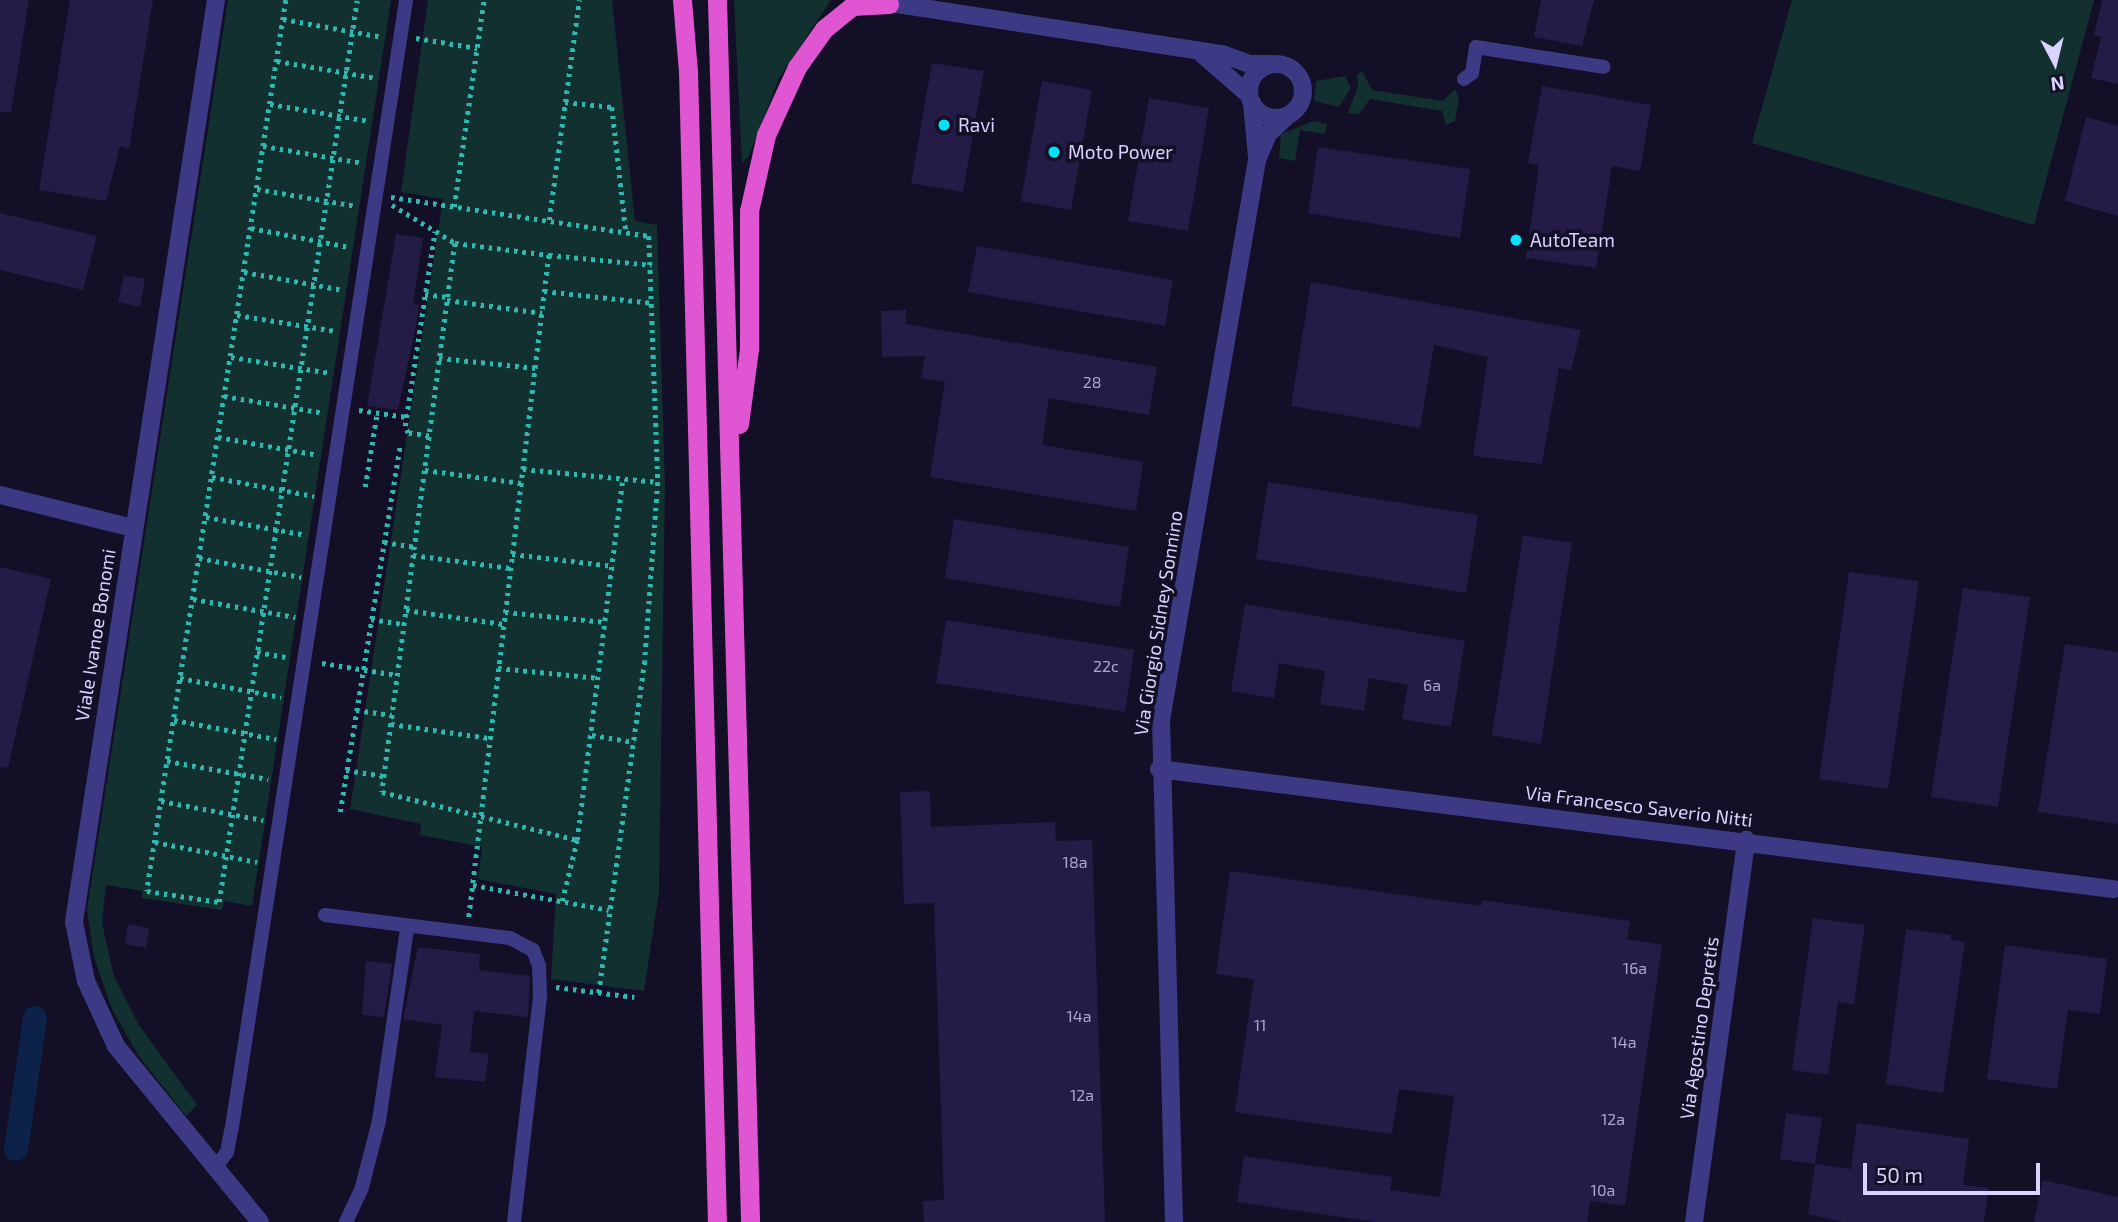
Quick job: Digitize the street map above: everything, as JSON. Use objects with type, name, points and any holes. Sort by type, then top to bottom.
[{"type":"highway","points":[[682,0],[688,71],[716,1222]]},
{"type":"highway","points":[[718,0],[750,1222]]},
{"type":"highway","points":[[731,495],[749,349],[749,211],[762,147],[782,96],[818,36],[852,6],[881,2]]},
{"type":"street","name":"Viale Ivanoe Bonomi","points":[[216,0],[75,894],[75,933],[90,994],[116,1046],[260,1222]]},
{"type":"street","points":[[881,2],[1273,64],[1292,69],[1302,82],[1301,102],[1286,117],[1263,115],[1250,99],[1202,54]]},
{"type":"street","points":[[1250,99],[1258,71],[1273,64]]},
{"type":"street","name":"Via Giorgio Sidney Sonnino","points":[[1250,99],[1257,160]]},
{"type":"street","name":"Via Giorgio Sidney Sonnino","points":[[1174,1222],[1159,769],[1164,696],[1257,160],[1268,134],[1286,117]]},
{"type":"street","points":[[0,495],[133,528]]},
{"type":"street","name":"Via Francesco Saverio Nitti","points":[[1159,769],[1746,840],[2113,889]]},
{"type":"street","name":"Via Agostino Depretis","points":[[1694,1222],[1746,840]]},
{"type":"lane","points":[[215,1168],[229,1142],[406,0]]},
{"type":"lane","points":[[1464,79],[1472,73],[1476,47],[1603,67]]},
{"type":"lane","points":[[325,915],[526,943],[537,957],[541,985],[514,1222]]},
{"type":"lane","points":[[346,1222],[362,1187],[379,1121],[407,928]]},
{"type":"path","points":[[286,0],[147,891],[219,902],[357,0]]},
{"type":"path","points":[[454,207],[484,0]]},
{"type":"path","points":[[549,220],[579,0]]},
{"type":"path","points":[[283,19],[477,48]]},
{"type":"path","points":[[277,61],[393,81]]},
{"type":"path","points":[[565,102],[612,107],[626,231]]},
{"type":"path","points":[[270,104],[387,124]]},
{"type":"path","points":[[263,146],[381,166]]},
{"type":"path","points":[[257,189],[375,202],[454,207],[626,231],[651,238],[658,482],[634,742],[609,909],[600,993]]},
{"type":"path","points":[[375,202],[435,230],[454,243],[652,265]]},
{"type":"path","points":[[251,228],[368,251]]},
{"type":"path","points":[[429,436],[408,433],[406,417],[435,230]]},
{"type":"path","points":[[454,243],[382,792],[577,840]]},
{"type":"path","points":[[467,934],[549,255]]},
{"type":"path","points":[[244,272],[362,293]]},
{"type":"path","points":[[544,291],[653,303]]},
{"type":"path","points":[[425,293],[447,299],[542,313]]},
{"type":"path","points":[[237,315],[355,334]]},
{"type":"path","points":[[230,357],[349,376]]},
{"type":"path","points":[[439,358],[535,368]]},
{"type":"path","points":[[224,396],[294,408],[406,417]]},
{"type":"path","points":[[365,487],[377,413]]},
{"type":"path","points":[[218,437],[337,458]]},
{"type":"path","points":[[340,812],[400,445]]},
{"type":"path","points":[[523,469],[658,482]]},
{"type":"path","points":[[424,470],[521,483]]},
{"type":"path","points":[[212,477],[330,499]]},
{"type":"path","points":[[562,901],[577,840],[600,678],[623,478]]},
{"type":"path","points":[[206,517],[324,538]]},
{"type":"path","points":[[384,542],[414,547]]},
{"type":"path","points":[[512,554],[613,566]]},
{"type":"path","points":[[413,555],[510,568]]},
{"type":"path","points":[[199,558],[317,580]]},
{"type":"path","points":[[193,599],[311,620]]},
{"type":"path","points":[[406,610],[503,624]]},
{"type":"path","points":[[505,612],[606,622]]},
{"type":"path","points":[[371,619],[404,624]]},
{"type":"path","points":[[257,652],[397,675]]},
{"type":"path","points":[[498,668],[600,678]]},
{"type":"path","points":[[180,678],[299,701]]},
{"type":"path","points":[[356,710],[392,715]]},
{"type":"path","points":[[174,720],[292,741]]},
{"type":"path","points":[[391,724],[489,738]]},
{"type":"path","points":[[592,735],[634,742]]},
{"type":"path","points":[[167,761],[286,782]]},
{"type":"path","points":[[346,770],[384,776]]},
{"type":"path","points":[[161,801],[280,823]]},
{"type":"path","points":[[155,842],[273,865]]},
{"type":"path","points":[[473,885],[609,909]]},
{"type":"path","points":[[541,985],[634,997]]},
{"type":"green space","points":[[228,0],[391,0],[252,906],[224,901],[222,910],[142,898],[142,891],[106,885],[102,923],[114,976],[139,1025],[197,1105],[186,1116],[138,1055],[111,1007],[94,957],[87,910]]},
{"type":"green space","points":[[428,0],[612,0],[635,221],[657,225],[665,484],[659,892],[644,991],[551,979],[556,894],[478,879],[482,847],[420,835],[421,824],[350,809],[443,199],[401,192]]},
{"type":"green space","points":[[734,0],[831,0],[779,78],[749,156],[742,163]]},
{"type":"green space","points":[[1792,0],[2094,0],[2034,225],[1752,143]]},
{"type":"green space","points":[[1362,71],[1372,90],[1443,101],[1455,89],[1459,99],[1455,121],[1446,125],[1442,111],[1370,99],[1359,114],[1348,113],[1358,86],[1357,74]]},
{"type":"green space","points":[[1345,76],[1351,88],[1339,107],[1314,101],[1316,81]]},
{"type":"green space","points":[[1314,121],[1327,124],[1325,134],[1300,130],[1295,161],[1279,158],[1281,134]]},
{"type":"building","points":[[0,0],[29,0],[11,112],[0,112]]},
{"type":"building","points":[[70,0],[153,0],[129,149],[120,146],[106,201],[39,190]]},
{"type":"building","points":[[1541,0],[1594,0],[1582,46],[1534,37]]},
{"type":"building","points":[[2102,0],[2118,0],[2118,84],[2091,78],[2101,37],[2094,35]]},
{"type":"building","points":[[932,63],[984,71],[963,192],[911,183]]},
{"type":"building","points":[[1042,81],[1092,90],[1071,210],[1021,201]]},
{"type":"building","points":[[1542,86],[1651,105],[1640,171],[1612,166],[1596,268],[1526,258],[1539,165],[1528,163]]},
{"type":"building","points":[[1149,98],[1209,108],[1188,231],[1128,221]]},
{"type":"building","points":[[2086,117],[2118,126],[2118,216],[2065,201]]},
{"type":"building","points":[[1318,147],[1470,169],[1460,238],[1308,213]]},
{"type":"building","points":[[0,213],[97,236],[83,290],[0,270]]},
{"type":"building","points":[[396,234],[423,238],[413,304],[419,305],[417,321],[398,410],[367,406]]},
{"type":"building","points":[[977,246],[1173,280],[1165,326],[968,292]]},
{"type":"building","points":[[124,275],[145,279],[140,307],[118,302]]},
{"type":"building","points":[[1311,282],[1581,330],[1571,370],[1559,368],[1542,464],[1473,456],[1488,357],[1434,345],[1420,428],[1291,406]]},
{"type":"building","points":[[906,310],[906,324],[1157,367],[1149,415],[1049,398],[1042,445],[1143,462],[1136,511],[930,477],[945,382],[921,378],[925,356],[882,357],[881,311]]},
{"type":"building","points":[[1268,482],[1478,515],[1466,593],[1256,559]]},
{"type":"building","points":[[954,519],[1129,547],[1120,607],[945,578]]},
{"type":"building","points":[[1523,535],[1572,543],[1541,744],[1492,735]]},
{"type":"building","points":[[0,567],[51,579],[8,768],[0,767]]},
{"type":"building","points":[[1849,572],[1919,581],[1888,789],[1819,779]]},
{"type":"building","points":[[1963,588],[2030,597],[1998,807],[1931,797]]},
{"type":"building","points":[[1245,604],[1465,641],[1451,727],[1402,719],[1408,685],[1369,678],[1364,711],[1320,704],[1325,671],[1279,663],[1274,698],[1231,691]]},
{"type":"building","points":[[946,620],[1134,650],[1125,712],[936,683]]},
{"type":"building","points":[[2065,644],[2118,652],[2118,824],[2038,812]]},
{"type":"building","points":[[930,791],[931,827],[1055,822],[1056,841],[1092,840],[1105,1222],[924,1222],[923,1201],[944,1200],[934,903],[904,904],[900,792]]},
{"type":"building","points":[[1230,871],[1481,906],[1482,900],[1630,921],[1627,939],[1662,945],[1625,1206],[1590,1201],[1587,1222],[1376,1222],[1237,1202],[1244,1156],[1392,1177],[1390,1190],[1440,1197],[1454,1096],[1399,1089],[1392,1134],[1235,1112],[1254,979],[1216,974]]},
{"type":"building","points":[[1813,918],[1865,925],[1854,1005],[1838,1002],[1828,1075],[1792,1070]]},
{"type":"building","points":[[128,924],[149,928],[146,948],[125,944]]},
{"type":"building","points":[[1906,929],[1951,935],[1951,940],[1965,942],[1943,1093],[1886,1084]]},
{"type":"building","points":[[2005,945],[2107,959],[2100,1014],[2068,1010],[2057,1089],[1987,1079]]},
{"type":"building","points":[[418,947],[480,954],[479,970],[530,976],[528,1017],[474,1011],[470,1052],[489,1054],[485,1082],[435,1077],[442,1025],[403,1019]]},
{"type":"building","points":[[366,961],[392,964],[384,1017],[362,1015]]},
{"type":"building","points":[[1786,1113],[1822,1118],[1815,1164],[1780,1159]]},
{"type":"building","points":[[1857,1123],[1969,1139],[1963,1185],[1989,1188],[1984,1222],[1843,1222],[1808,1214],[1815,1164],[1851,1169]]},
{"type":"building","points":[[2043,1180],[2118,1197],[2118,1222],[2034,1222]]},
{"type":"waterway","points":[[16,1149],[35,1018]]},
{"type":"place","name":"Ravi","points":[[944,125]]},
{"type":"place","name":"Moto Power","points":[[1054,152]]},
{"type":"place","name":"AutoTeam","points":[[1516,240]]}]
